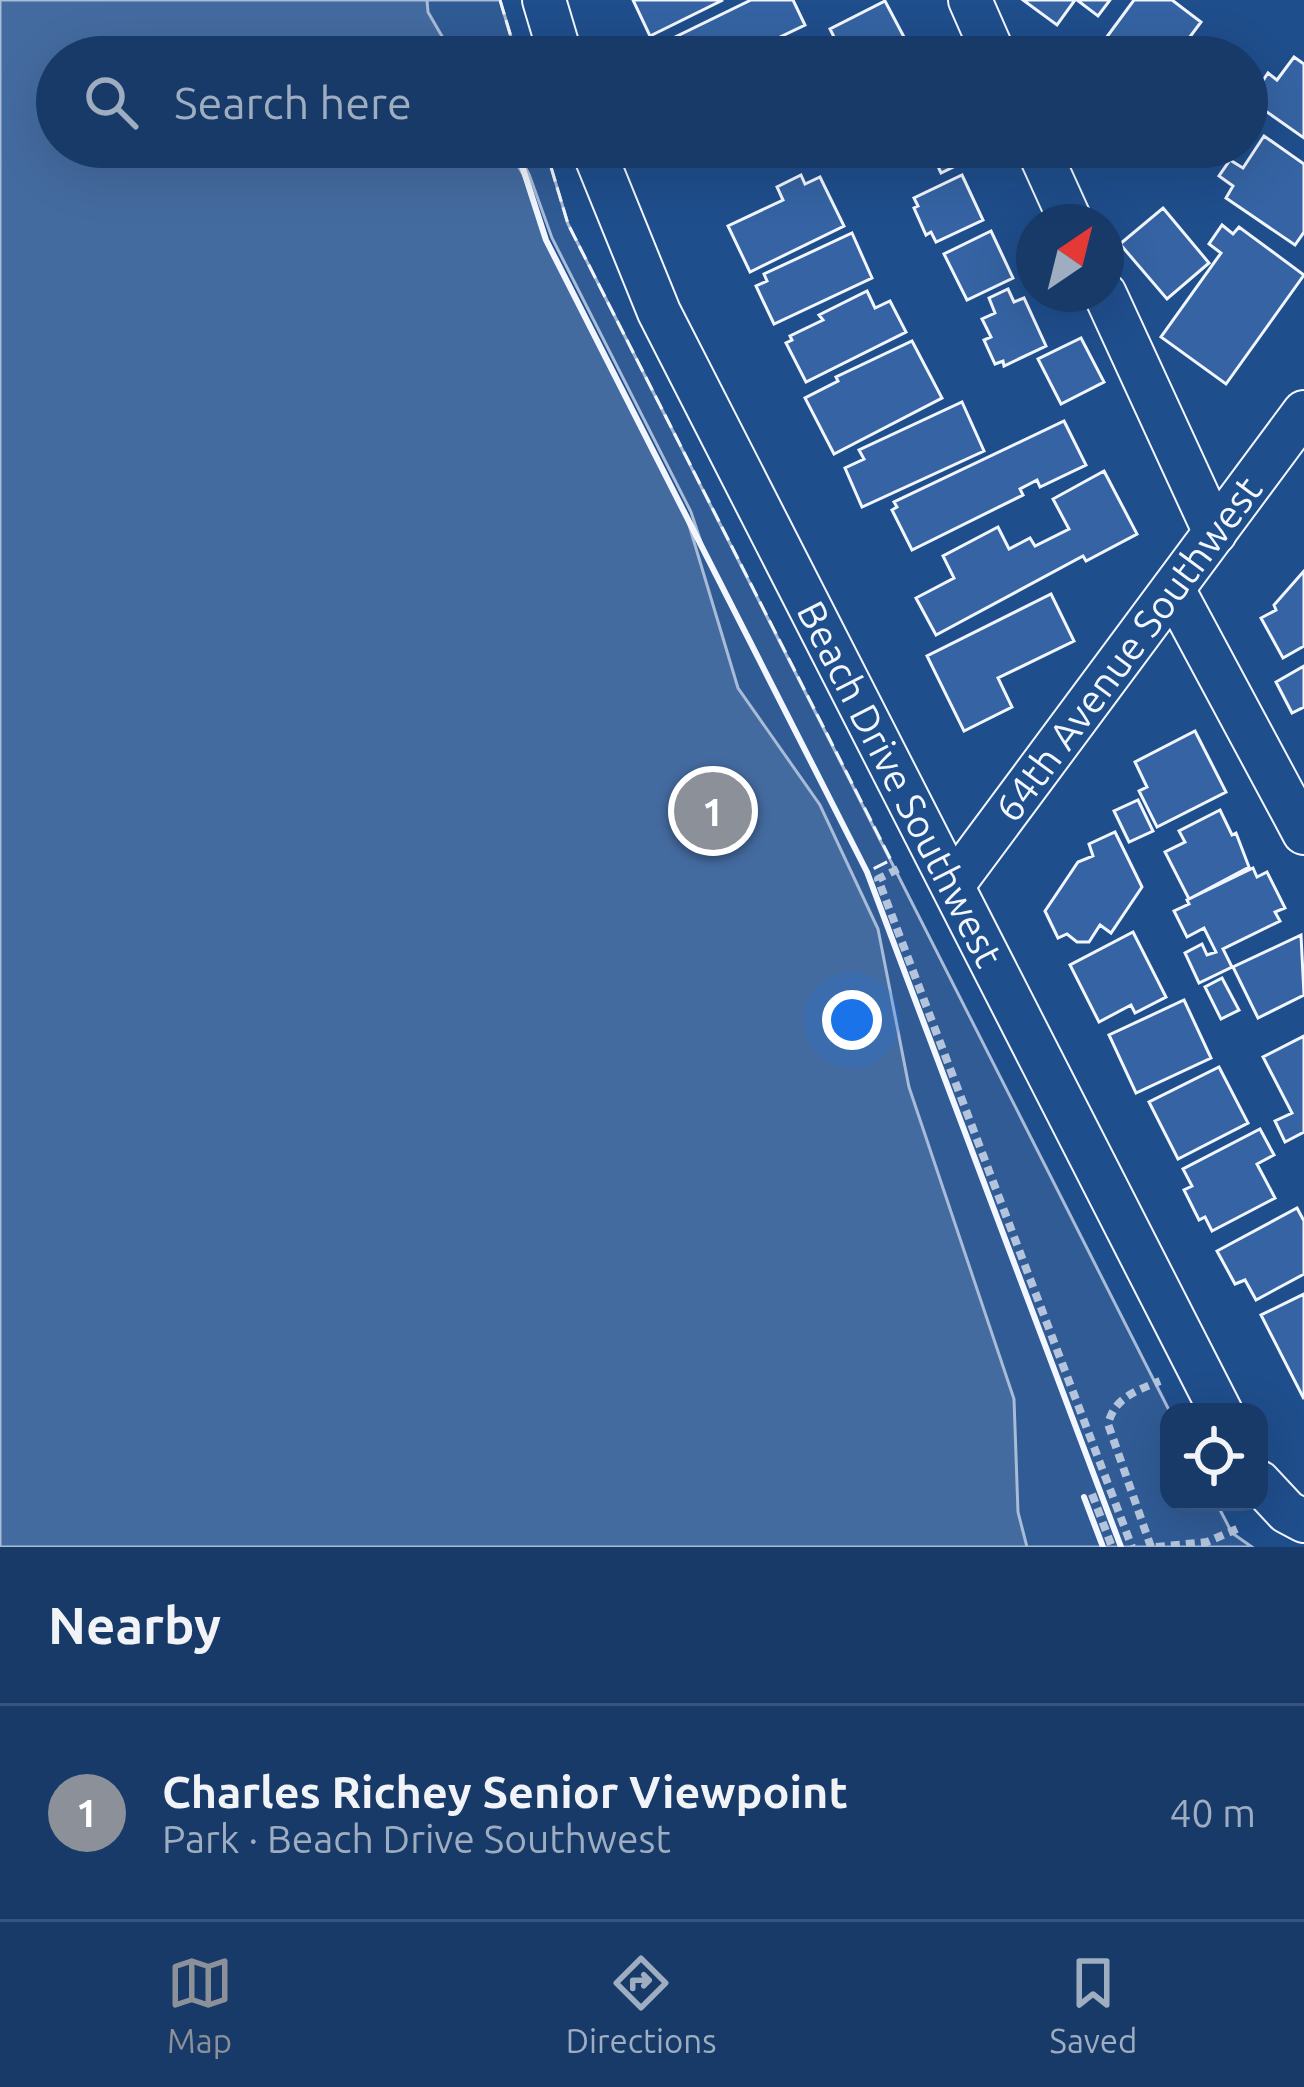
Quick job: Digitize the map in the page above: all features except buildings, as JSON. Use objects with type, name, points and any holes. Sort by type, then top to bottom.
[{"type":"street","points":[[544,0],[555,36]]},
{"type":"street","points":[[970,0],[986,36]]},
{"type":"street","name":"Beach Drive Southwest","points":[[601,168],[659,312],[1217,1403]]},
{"type":"street","points":[[1047,168],[1063,204]]},
{"type":"street","points":[[1113,312],[1214,532]]},
{"type":"street","name":"64th Avenue Southwest","points":[[953,885],[1304,412]]},
{"type":"street","points":[[1173,589],[1304,833]]},
{"type":"street","points":[[1268,1492],[1287,1512],[1304,1521]]},
{"type":"path","points":[[902,867],[878,879],[1132,1547]]},
{"type":"path","points":[[1162,1380],[1122,1399],[1108,1424],[1154,1547],[1208,1542],[1239,1528]]},
{"type":"path","points":[[1092,1494],[1112,1547]]},
{"type":"shaded area","points":[[0,0],[427,0],[428,12],[442,36],[36,36],[36,168],[519,168],[546,240],[686,515],[738,688],[820,805],[878,929],[909,1087],[1014,1399],[1018,1512],[1027,1547],[0,1547]]},
{"type":"shaded area","points":[[348,0],[500,0],[511,36],[364,36]]},
{"type":"shaded area","points":[[430,168],[551,168],[568,224],[1165,1403],[1160,1403],[1160,1511],[1221,1511],[1232,1533],[1252,1547],[898,1547]]},
{"type":"pier","points":[[523,168],[529,174],[552,238],[691,512],[702,545],[546,240]]},
{"type":"fence","points":[[500,0],[511,36]]},
{"type":"fence","points":[[551,168],[568,224],[891,860],[867,872],[1121,1547]]},
{"type":"wall","points":[[523,168],[546,240],[867,872],[1121,1547]]},
{"type":"wall","points":[[1084,1497],[1103,1547]]},
{"type":"place","name":"Charles Richey Senior Viewpoint","points":[[713,811]]}]
